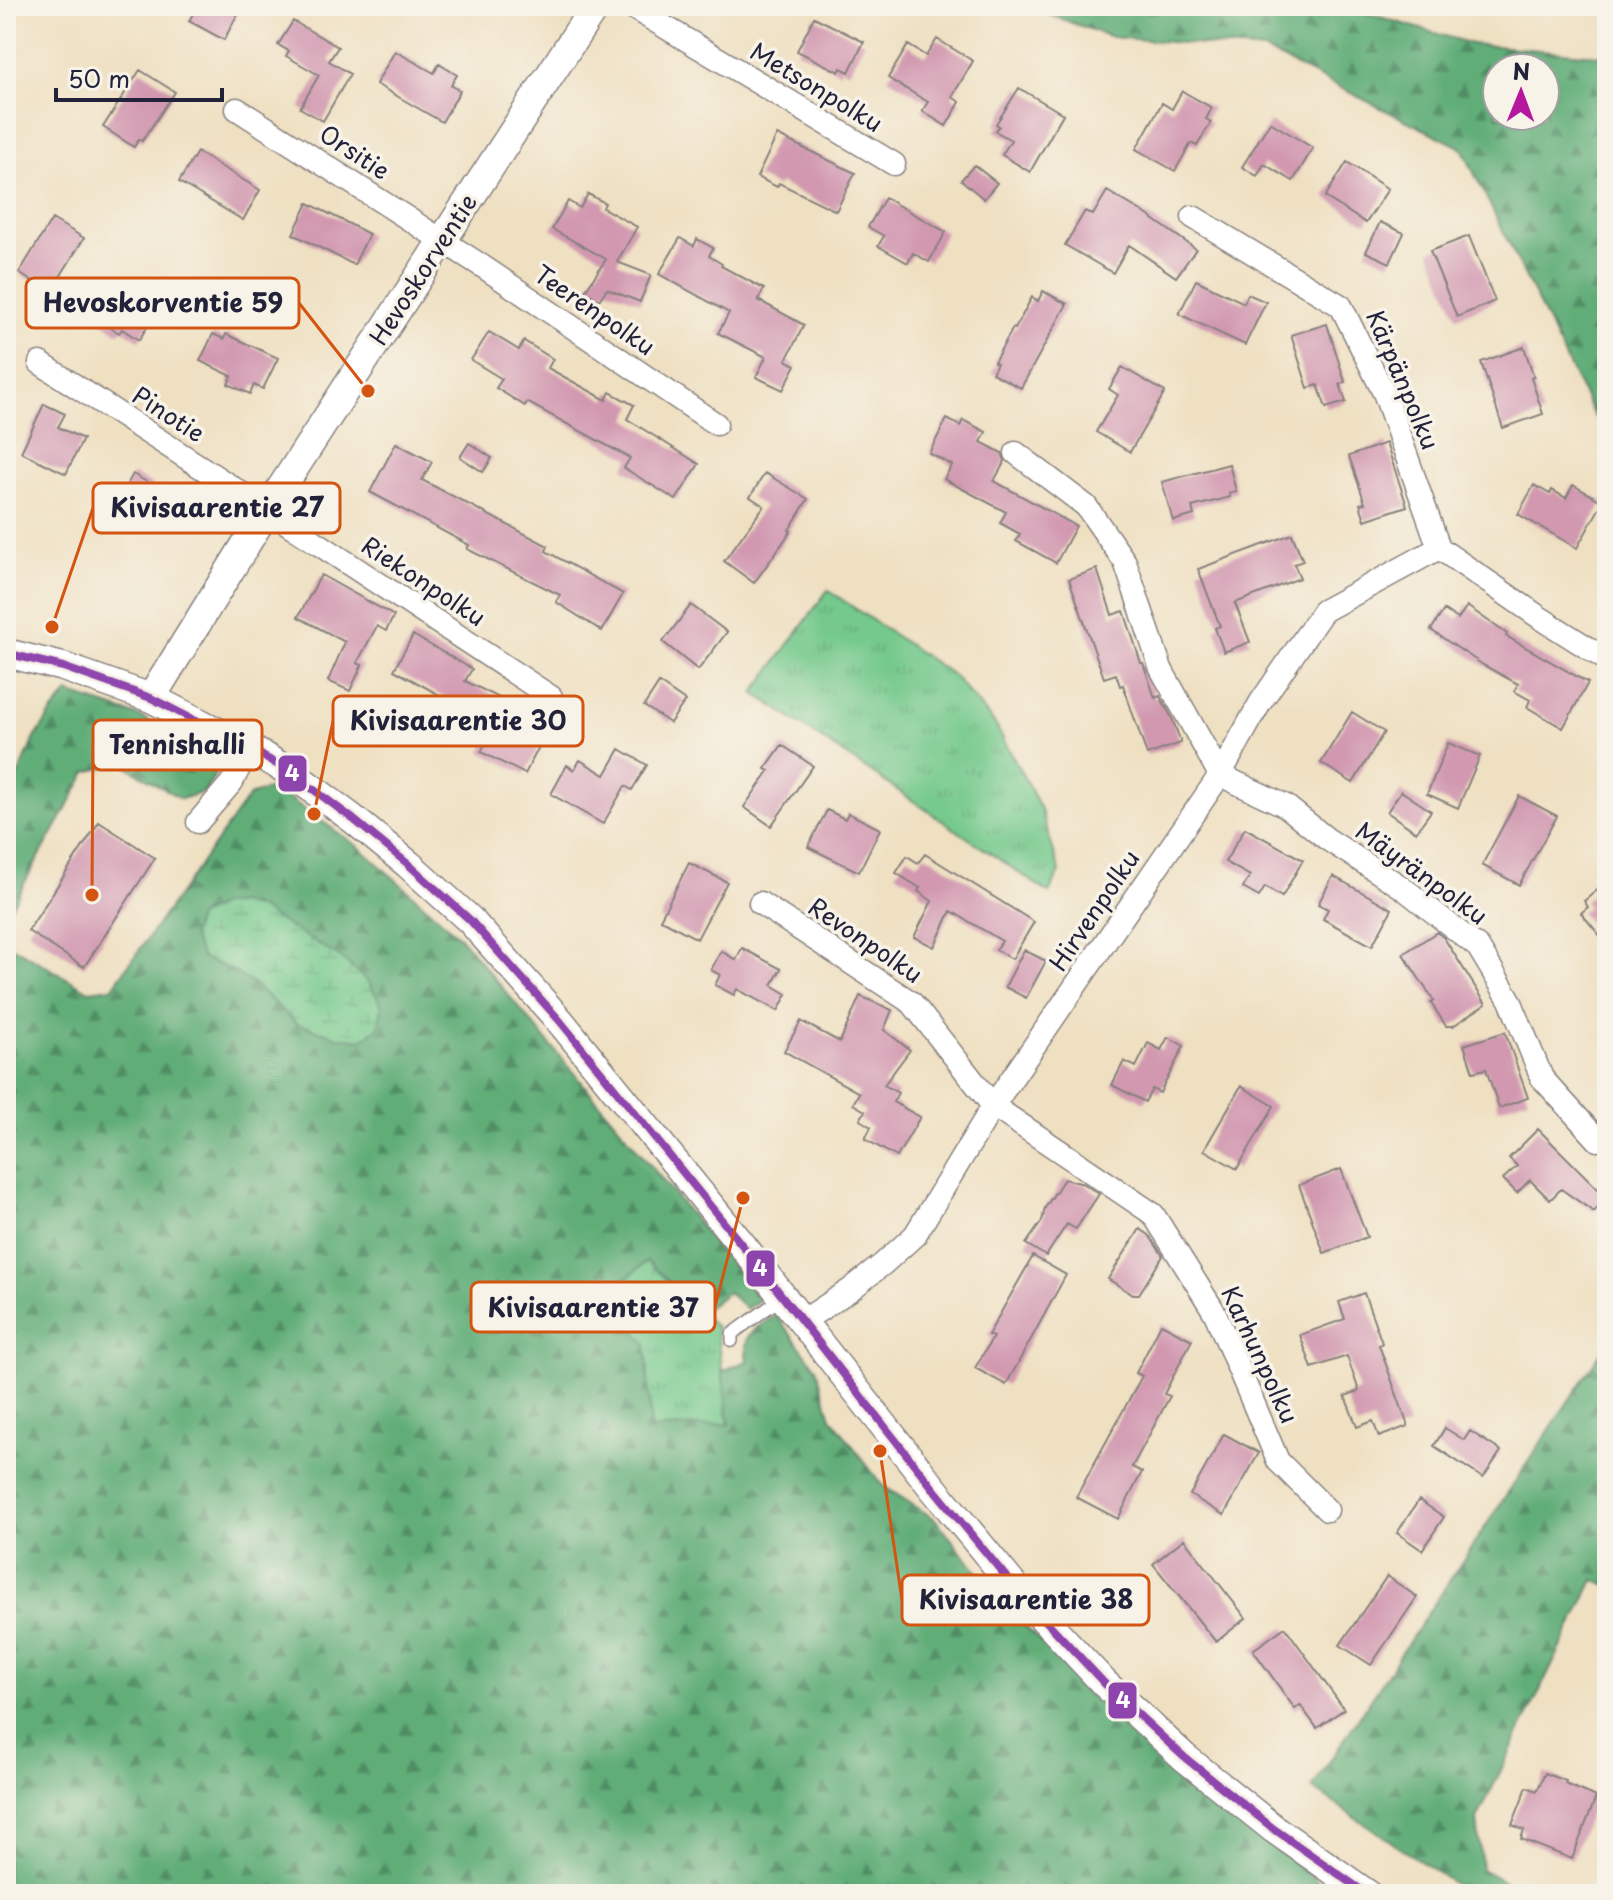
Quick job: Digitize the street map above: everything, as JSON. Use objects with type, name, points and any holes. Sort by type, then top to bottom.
[{"type":"street","name":"Hevoskorventie","points":[[151,698],[267,510],[595,6]]},
{"type":"street","name":"Metsonpolku","points":[[630,6],[894,164]]},
{"type":"street","name":"Orsitie","points":[[237,109],[443,242]]},
{"type":"street","name":"Kärpänpolku","points":[[1193,217],[1341,306],[1385,395],[1439,548]]},
{"type":"street","name":"Teerenpolku","points":[[443,242],[716,424]]},
{"type":"street","name":"Pinotie","points":[[40,363],[267,510]]},
{"type":"street","points":[[1016,453],[1086,506],[1125,562],[1161,669],[1220,775]]},
{"type":"street","name":"Riekonpolku","points":[[267,510],[551,697]]},
{"type":"street","points":[[1439,548],[1607,660]]},
{"type":"street","name":"Hirvenpolku","points":[[803,1321],[850,1290],[915,1235],[993,1106],[1220,775],[1260,703],[1323,611],[1439,548]]},
{"type":"street","points":[[6,653],[63,667],[151,698],[249,748],[290,772],[353,819],[470,920],[560,1021],[1016,1589],[1105,1684],[1184,1757],[1274,1829],[1367,1894]]},
{"type":"street","points":[[198,822],[232,782],[249,748]]},
{"type":"street","name":"Mäyränpolku","points":[[1220,775],[1286,806],[1327,839],[1403,888],[1478,947],[1510,1000],[1542,1078],[1598,1140]]},
{"type":"street","name":"Revonpolku","points":[[760,903],[912,1003],[993,1106]]},
{"type":"street","name":"Karhunpolku","points":[[993,1106],[1153,1214],[1215,1313],[1278,1461],[1327,1510]]},
{"type":"lane","points":[[732,1341],[732,1334],[784,1297]]},
{"type":"green space","points":[[1024,6],[1343,6],[1472,44],[1607,56],[1607,425],[1594,416],[1462,148],[1264,50],[1112,37]]},
{"type":"green space","points":[[828,590],[954,676],[995,724],[1040,807],[1060,872],[1049,893],[754,693]]},
{"type":"green space","points":[[68,693],[141,717],[205,754],[218,769],[205,792],[181,799],[121,763],[87,772],[6,916],[6,801],[35,738]]},
{"type":"green space","points":[[273,787],[360,848],[458,935],[762,1298],[746,1309],[728,1292],[701,1313],[647,1261],[605,1297],[647,1344],[723,1380],[722,1371],[747,1361],[746,1343],[751,1332],[776,1315],[816,1368],[831,1417],[882,1485],[935,1519],[1008,1609],[1114,1716],[1333,1894],[6,1894],[6,943],[89,991],[112,988],[249,796]]},
{"type":"green space","points":[[244,903],[258,908],[341,958],[370,984],[382,1006],[378,1028],[361,1040],[339,1037],[297,1024],[256,986],[229,969],[202,958],[192,936],[198,917],[221,905]]},
{"type":"green space","points":[[647,1261],[716,1327],[729,1424],[651,1429],[646,1344],[605,1297]]},
{"type":"green space","points":[[1607,1343],[1607,1585],[1594,1580],[1477,1819],[1482,1869],[1524,1894],[1469,1894],[1312,1788]]},
{"type":"building","points":[[197,6],[242,6],[224,40],[189,21]]},
{"type":"building","points":[[814,17],[864,42],[849,72],[841,68],[839,72],[797,51]]},
{"type":"building","points":[[293,21],[338,47],[329,61],[350,74],[323,121],[300,108],[319,75],[286,56],[289,51],[278,45]]},
{"type":"building","points":[[937,39],[973,61],[952,97],[960,102],[946,126],[922,111],[928,102],[888,78],[908,45],[926,56]]},
{"type":"building","points":[[395,51],[434,73],[439,64],[457,75],[451,85],[460,91],[442,122],[376,84]]},
{"type":"building","points":[[140,70],[175,92],[142,141],[139,139],[134,147],[103,127]]},
{"type":"building","points":[[1019,88],[1063,114],[1030,172],[1002,155],[1011,140],[995,131],[999,126],[996,124]]},
{"type":"building","points":[[1182,91],[1212,108],[1206,119],[1211,122],[1197,146],[1191,143],[1175,171],[1136,149],[1162,103],[1172,109]]},
{"type":"building","points":[[1270,122],[1313,148],[1293,181],[1264,164],[1257,176],[1242,167]]},
{"type":"building","points":[[777,135],[855,173],[836,211],[779,183],[777,187],[757,177]]},
{"type":"building","points":[[197,152],[260,190],[243,220],[179,182]]},
{"type":"building","points":[[1347,162],[1388,189],[1366,223],[1325,197]]},
{"type":"building","points":[[974,165],[997,183],[984,199],[961,180]]},
{"type":"building","points":[[1107,191],[1196,249],[1176,277],[1129,245],[1113,273],[1065,245],[1085,211],[1093,215]]},
{"type":"building","points":[[588,194],[605,203],[603,208],[637,227],[617,262],[651,275],[640,302],[607,289],[599,300],[585,291],[606,259],[552,229],[568,201],[580,208]]},
{"type":"building","points":[[885,198],[946,232],[929,262],[913,253],[908,263],[878,246],[884,236],[868,227]]},
{"type":"building","points":[[308,203],[369,234],[354,265],[293,234]]},
{"type":"building","points":[[52,219],[84,238],[50,293],[19,273]]},
{"type":"building","points":[[1380,222],[1404,233],[1390,263],[1366,252]]},
{"type":"building","points":[[1469,236],[1495,301],[1457,317],[1430,251]]},
{"type":"building","points":[[680,238],[694,246],[697,239],[713,248],[709,256],[721,266],[764,289],[758,300],[804,325],[786,360],[796,365],[783,390],[756,377],[766,357],[718,333],[729,313],[659,274]]},
{"type":"building","points":[[104,278],[117,286],[118,283],[158,309],[139,340],[122,329],[119,333],[91,315],[96,307],[89,302]]},
{"type":"building","points":[[1196,280],[1244,303],[1248,294],[1266,302],[1245,345],[1179,314]]},
{"type":"building","points":[[1043,291],[1067,304],[1021,388],[992,373],[997,363],[994,362],[1032,297],[1038,301]]},
{"type":"building","points":[[1327,324],[1345,382],[1340,384],[1346,402],[1326,408],[1318,385],[1308,388],[1291,335]]},
{"type":"building","points":[[489,332],[519,350],[524,341],[553,359],[548,368],[606,400],[610,392],[634,405],[627,419],[699,464],[676,500],[624,468],[630,458],[527,402],[525,406],[496,388],[502,379],[471,360]]},
{"type":"building","points":[[213,334],[224,339],[226,334],[278,358],[263,389],[254,385],[250,394],[228,384],[232,376],[200,361]]},
{"type":"building","points":[[1524,347],[1543,414],[1503,428],[1481,362]]},
{"type":"building","points":[[1122,367],[1165,392],[1130,452],[1096,432],[1118,395],[1109,389]]},
{"type":"building","points":[[44,404],[65,414],[58,427],[83,439],[66,474],[21,452]]},
{"type":"building","points":[[947,419],[960,426],[963,420],[986,432],[981,442],[1002,453],[1005,461],[994,481],[1076,526],[1056,563],[1016,541],[1020,534],[1000,523],[1006,512],[944,479],[952,465],[929,453]]},
{"type":"building","points":[[396,443],[432,462],[422,480],[548,546],[546,551],[623,594],[602,631],[556,602],[560,595],[467,549],[469,545],[370,492]]},
{"type":"building","points":[[469,443],[492,458],[483,472],[460,457]]},
{"type":"building","points":[[1386,443],[1407,506],[1365,520],[1360,504],[1365,503],[1349,456]]},
{"type":"building","points":[[1229,464],[1236,491],[1229,493],[1230,497],[1192,507],[1194,515],[1173,521],[1162,482]]},
{"type":"building","points":[[765,473],[808,499],[791,531],[754,583],[724,561],[764,506],[750,497]]},
{"type":"building","points":[[133,474],[168,494],[155,517],[120,497]]},
{"type":"building","points":[[1534,485],[1566,498],[1573,485],[1603,502],[1577,548],[1518,514]]},
{"type":"building","points":[[1292,534],[1303,561],[1294,564],[1300,578],[1235,603],[1250,642],[1224,652],[1215,628],[1220,626],[1198,569]]},
{"type":"building","points":[[1097,569],[1112,615],[1124,611],[1155,698],[1160,696],[1181,743],[1147,755],[1123,685],[1120,686],[1116,674],[1104,678],[1069,579]]},
{"type":"building","points":[[321,575],[394,616],[386,631],[377,626],[357,663],[362,665],[350,691],[328,681],[345,642],[298,617]]},
{"type":"building","points":[[691,605],[727,632],[698,670],[663,642]]},
{"type":"building","points":[[1467,606],[1506,636],[1588,683],[1563,728],[1527,707],[1530,700],[1514,691],[1518,684],[1431,630],[1444,610],[1458,619]]},
{"type":"building","points":[[413,635],[472,669],[465,681],[526,711],[520,724],[540,733],[537,739],[542,741],[525,774],[481,752],[486,742],[467,732],[476,715],[394,670]]},
{"type":"building","points":[[659,683],[685,701],[670,723],[644,706]]},
{"type":"building","points":[[1352,712],[1384,732],[1353,783],[1321,763]]},
{"type":"building","points":[[1448,743],[1480,756],[1458,808],[1427,794]]},
{"type":"building","points":[[782,745],[813,766],[771,826],[744,807],[769,771],[765,769]]},
{"type":"building","points":[[620,749],[647,765],[632,790],[625,786],[603,824],[551,794],[567,765],[574,770],[580,760],[605,775]]},
{"type":"building","points":[[1401,791],[1431,811],[1416,832],[1387,812]]},
{"type":"building","points":[[1519,796],[1557,816],[1519,885],[1482,865]]},
{"type":"building","points":[[827,810],[845,819],[848,813],[880,829],[859,872],[808,847]]},
{"type":"building","points":[[99,822],[155,858],[84,967],[28,931]]},
{"type":"building","points":[[1245,828],[1303,860],[1282,897],[1265,887],[1259,897],[1243,888],[1250,876],[1225,862]]},
{"type":"building","points":[[925,854],[1034,922],[1012,959],[996,950],[1002,941],[951,911],[934,947],[914,937],[932,901],[918,891],[920,888],[896,873],[907,856],[918,863]]},
{"type":"building","points":[[689,863],[727,882],[697,939],[660,919]]},
{"type":"building","points":[[1333,876],[1392,909],[1372,946],[1323,919],[1328,909],[1318,904]]},
{"type":"building","points":[[1607,882],[1607,944],[1581,913],[1588,907],[1584,901]]},
{"type":"building","points":[[1437,932],[1444,938],[1486,1004],[1453,1026],[1446,1026],[1431,1003],[1434,1001],[1403,954]]},
{"type":"building","points":[[742,948],[781,969],[772,985],[787,994],[778,1011],[737,989],[734,995],[715,985],[720,975],[711,970],[721,951],[736,960]]},
{"type":"building","points":[[1024,950],[1046,961],[1026,998],[1005,987]]},
{"type":"building","points":[[860,996],[892,1010],[884,1030],[910,1050],[884,1085],[898,1093],[893,1102],[920,1117],[897,1157],[865,1139],[871,1127],[860,1120],[865,1111],[853,1104],[859,1093],[784,1051],[801,1021],[840,1042]]},
{"type":"building","points":[[1505,1032],[1528,1098],[1499,1108],[1486,1069],[1473,1072],[1464,1045]]},
{"type":"building","points":[[1168,1037],[1184,1046],[1160,1093],[1152,1089],[1145,1102],[1112,1085],[1124,1061],[1136,1067],[1148,1043],[1161,1050]]},
{"type":"building","points":[[1241,1086],[1274,1106],[1237,1169],[1204,1150]]},
{"type":"building","points":[[1538,1129],[1605,1196],[1594,1212],[1561,1189],[1550,1200],[1530,1180],[1517,1193],[1503,1179],[1517,1166],[1509,1158]]},
{"type":"building","points":[[1341,1169],[1367,1237],[1324,1253],[1299,1185]]},
{"type":"building","points":[[1064,1179],[1084,1184],[1099,1194],[1076,1229],[1067,1224],[1046,1256],[1026,1244]]},
{"type":"building","points":[[1140,1229],[1149,1235],[1163,1256],[1139,1294],[1132,1294],[1108,1279]]},
{"type":"building","points":[[1033,1256],[1066,1275],[1006,1385],[975,1368],[993,1337],[988,1335]]},
{"type":"building","points":[[1364,1293],[1408,1426],[1379,1437],[1373,1421],[1357,1427],[1345,1396],[1359,1391],[1347,1356],[1312,1368],[1300,1335],[1345,1319],[1339,1302]]},
{"type":"building","points":[[1161,1324],[1192,1340],[1164,1394],[1170,1396],[1132,1467],[1142,1472],[1118,1519],[1076,1497],[1142,1376],[1136,1373]]},
{"type":"building","points":[[1445,1428],[1464,1440],[1470,1431],[1501,1451],[1483,1478],[1434,1446]]},
{"type":"building","points":[[1224,1434],[1259,1453],[1224,1515],[1190,1495]]},
{"type":"building","points":[[1419,1500],[1444,1517],[1422,1550],[1397,1533]]},
{"type":"building","points":[[1184,1539],[1246,1618],[1216,1642],[1153,1564]]},
{"type":"building","points":[[1387,1576],[1417,1597],[1371,1665],[1340,1645]]},
{"type":"building","points":[[1285,1627],[1344,1709],[1317,1728],[1300,1705],[1295,1709],[1253,1650]]},
{"type":"building","points":[[1545,1773],[1596,1797],[1572,1859],[1521,1839],[1524,1830],[1512,1825],[1527,1787],[1537,1791]]},
{"type":"transit line","name":"4","points":[[6,653],[63,667],[151,698],[249,748],[290,772],[353,819],[470,920],[560,1021],[1016,1589],[1105,1684],[1184,1757],[1274,1829],[1367,1894]]},
{"type":"place","name":"Hevoskorventie 59","points":[[368,391]]},
{"type":"place","name":"Kivisaarentie 27","points":[[52,627]]},
{"type":"place","name":"Kivisaarentie 30","points":[[314,814]]},
{"type":"place","name":"Tennishalli","points":[[92,895]]},
{"type":"place","name":"Kivisaarentie 37","points":[[743,1198]]},
{"type":"place","name":"Kivisaarentie 38","points":[[880,1451]]}]
